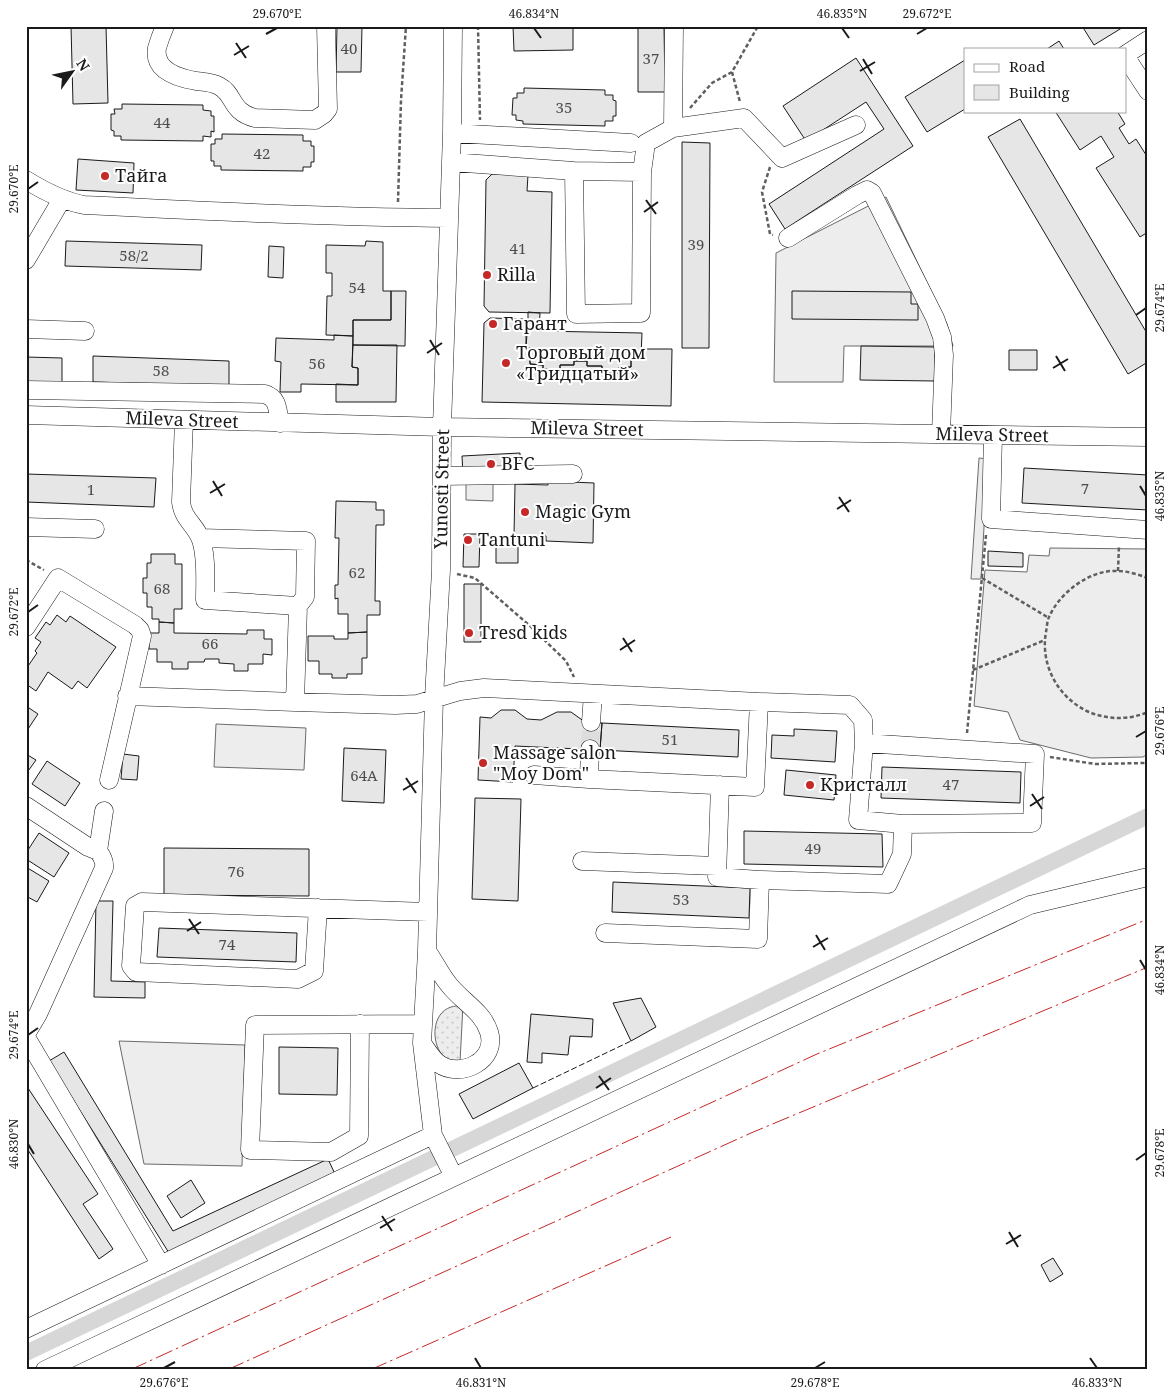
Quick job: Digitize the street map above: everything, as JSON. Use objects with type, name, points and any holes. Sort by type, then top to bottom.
[{"type":"street","points":[[164,26],[157,50],[162,68],[170,73],[186,79],[213,83],[220,86],[236,108],[248,117],[315,120],[328,109],[326,26]]},
{"type":"street","name":"Yunosti Street","points":[[434,1137],[422,1043],[427,951],[434,698],[441,570],[442,428],[454,26]]},
{"type":"street","points":[[673,128],[674,26]]},
{"type":"street","points":[[1126,54],[1148,40]]},
{"type":"street","points":[[1126,57],[1148,91]]},
{"type":"street","points":[[574,171],[576,314],[641,313],[642,172],[646,142],[673,128],[744,118],[782,158],[856,125]]},
{"type":"street","points":[[452,133],[631,143]]},
{"type":"street","points":[[451,162],[574,171],[642,172]]},
{"type":"street","points":[[26,180],[62,199],[84,205],[397,218],[449,218]]},
{"type":"street","points":[[788,238],[857,195],[867,190],[872,193],[935,318],[942,337],[944,355],[941,434]]},
{"type":"street","points":[[26,260],[62,199]]},
{"type":"street","points":[[26,329],[85,331]]},
{"type":"street","points":[[26,390],[265,394],[272,397],[275,402],[280,423]]},
{"type":"street","name":"Mileva Street","points":[[26,415],[442,428],[1148,437]]},
{"type":"street","points":[[184,420],[182,512],[200,538],[203,549],[205,600],[298,606]]},
{"type":"street","points":[[993,435],[991,519],[1148,530]]},
{"type":"street","points":[[442,476],[573,474]]},
{"type":"street","points":[[26,527],[95,529]]},
{"type":"street","points":[[200,538],[306,541],[305,597],[298,606],[295,702]]},
{"type":"street","points":[[26,627],[58,578],[135,625],[140,630],[142,636],[109,780]]},
{"type":"street","points":[[128,696],[395,706],[417,704],[460,691],[484,688],[850,705],[863,720],[864,743],[858,820],[903,824],[1032,824],[1035,754],[864,743]]},
{"type":"street","points":[[587,694],[591,722]]},
{"type":"street","points":[[534,775],[755,787],[759,702]]},
{"type":"street","points":[[589,778],[590,750]]},
{"type":"street","points":[[720,785],[717,877],[888,884],[902,854],[903,824]]},
{"type":"street","points":[[26,806],[88,847],[98,851],[104,863],[104,868],[38,1014],[26,1035],[162,1265]]},
{"type":"street","points":[[98,851],[104,811]]},
{"type":"street","points":[[582,861],[717,866]]},
{"type":"street","points":[[45,1370],[452,1173],[1030,905],[1148,877]]},
{"type":"street","points":[[605,933],[758,939],[760,880]]},
{"type":"street","points":[[318,908],[314,971],[298,979],[136,972],[131,966],[135,906],[142,902],[318,908],[428,912]]},
{"type":"street","points":[[422,1043],[439,1065],[454,1070],[466,1069],[476,1065],[486,1056],[490,1047],[490,1034],[481,1016],[450,986],[427,951]]},
{"type":"street","points":[[360,1024],[359,1136],[332,1152],[250,1150],[255,1025],[360,1024],[423,1024]]},
{"type":"street","points":[[26,1329],[434,1137],[452,1173]]},
{"type":"path","points":[[397,218],[401,100],[406,26]]},
{"type":"path","points":[[478,26],[480,134]]},
{"type":"path","points":[[690,109],[712,83],[732,72],[758,26]]},
{"type":"path","points":[[732,72],[744,118]]},
{"type":"path","points":[[776,152],[762,192],[770,234],[788,238]]},
{"type":"path","points":[[965,750],[987,533],[991,519]]},
{"type":"path","points":[[1118,571],[1120,529]]},
{"type":"path","points":[[26,560],[58,578]]},
{"type":"path","points":[[441,570],[475,578],[529,625],[566,661],[587,694]]},
{"type":"path","points":[[1148,578],[1138,574],[1118,571],[1090,577],[1076,585],[1063,596],[1049,618],[1045,640],[1046,657],[1050,673],[1058,687],[1069,700],[1097,716],[1130,718],[1148,712]]},
{"type":"path","points":[[982,578],[1049,618]]},
{"type":"path","points":[[973,670],[1045,640]]},
{"type":"path","points":[[1035,754],[1095,764],[1148,762]]},
{"type":"shaded area","points":[[886,197],[947,324],[953,346],[844,346],[843,382],[774,382],[776,253]]},
{"type":"shaded area","points":[[979,458],[988,459],[981,579],[971,579]]},
{"type":"shaded area","points":[[466,477],[493,477],[493,501],[466,500]]},
{"type":"shaded area","points":[[1050,548],[1148,549],[1148,754],[1143,757],[1091,758],[1020,740],[1008,712],[974,706],[985,570],[1027,572],[1029,555],[1049,556]]},
{"type":"shaded area","points":[[216,724],[306,728],[304,770],[214,767]]},
{"type":"shaded area","points":[[463,1005],[460,1062],[448,1059],[442,1055],[436,1042],[435,1028],[440,1015],[445,1010]]},
{"type":"shaded area","points":[[119,1041],[245,1045],[242,1166],[144,1164]]},
{"type":"building","points":[[71,26],[106,26],[108,103],[73,104]]},
{"type":"building","points":[[337,26],[362,26],[361,72],[336,72]]},
{"type":"building","points":[[513,26],[573,26],[573,50],[514,51]]},
{"type":"building","points":[[638,26],[664,26],[665,92],[638,92]]},
{"type":"building","points":[[1082,26],[1125,26],[1094,45]]},
{"type":"building","points":[[1059,41],[1063,48],[1048,48]]},
{"type":"building","points":[[856,58],[913,146],[785,229],[769,204],[884,129],[866,102],[806,141],[783,106]]},
{"type":"building","points":[[964,61],[964,110],[927,132],[905,97]]},
{"type":"building","points":[[524,88],[605,90],[605,95],[613,95],[613,100],[616,101],[616,116],[613,116],[613,121],[605,121],[605,126],[523,124],[523,121],[516,120],[516,115],[512,115],[513,98],[517,98],[517,93],[524,93]]},
{"type":"building","points":[[122,104],[203,105],[203,110],[211,111],[211,116],[214,116],[214,132],[211,131],[211,137],[203,136],[203,141],[121,140],[121,136],[114,136],[114,131],[111,130],[111,114],[115,114],[114,109],[122,109]]},
{"type":"building","points":[[1056,112],[1118,112],[1125,124],[1119,128],[1129,144],[1136,139],[1148,158],[1148,232],[1140,237],[1096,168],[1114,157],[1101,136],[1080,150]]},
{"type":"building","points":[[1020,119],[1148,335],[1148,362],[1128,374],[988,137]]},
{"type":"building","points":[[222,134],[303,135],[303,141],[311,141],[311,146],[314,146],[314,162],[311,162],[311,167],[303,167],[303,171],[221,170],[221,166],[214,166],[214,161],[211,161],[211,144],[215,144],[215,139],[222,139]]},
{"type":"building","points":[[682,142],[710,143],[709,348],[682,348]]},
{"type":"building","name":"Тайга","points":[[78,159],[134,163],[133,193],[76,190]]},
{"type":"building","points":[[492,174],[528,175],[527,191],[552,192],[550,313],[489,312],[484,306],[486,180]]},
{"type":"building","points":[[66,241],[202,245],[201,270],[65,266]]},
{"type":"building","points":[[366,241],[383,242],[383,291],[391,291],[391,320],[353,320],[353,336],[326,335],[327,296],[332,296],[332,273],[326,273],[326,245],[365,246]]},
{"type":"building","points":[[269,246],[284,247],[283,278],[268,277]]},
{"type":"building","points":[[391,291],[406,291],[405,346],[353,345],[353,320],[391,320]]},
{"type":"building","points":[[792,291],[911,292],[911,304],[918,304],[918,320],[792,319]]},
{"type":"building","points":[[528,312],[540,313],[539,331],[642,333],[641,357],[631,357],[631,367],[619,367],[619,373],[602,373],[602,366],[587,366],[587,361],[574,361],[574,365],[560,365],[560,370],[543,369],[543,365],[530,364],[530,348],[526,348]]},
{"type":"building","name":"Торговый дом «Тридцатый»","points":[[490,318],[528,319],[526,348],[530,348],[530,364],[543,365],[543,369],[560,370],[560,365],[574,365],[574,361],[587,361],[587,366],[602,366],[602,373],[619,373],[619,367],[631,367],[631,357],[641,357],[641,349],[672,349],[671,406],[482,402],[484,323]]},
{"type":"building","points":[[334,335],[353,336],[352,367],[358,368],[358,385],[301,384],[301,392],[280,392],[281,362],[275,361],[276,338],[334,340]]},
{"type":"building","points":[[353,345],[397,345],[396,402],[336,402],[336,384],[358,385],[358,368],[352,367]]},
{"type":"building","points":[[861,346],[935,347],[935,381],[860,380]]},
{"type":"building","points":[[1009,350],[1037,350],[1037,370],[1009,370]]},
{"type":"building","points":[[93,356],[229,361],[229,386],[93,382]]},
{"type":"building","points":[[26,357],[62,358],[62,384],[26,382]]},
{"type":"building","name":"BFC","points":[[520,453],[520,472],[463,475],[462,456]]},
{"type":"building","points":[[1024,468],[1148,475],[1148,510],[1022,503]]},
{"type":"building","points":[[26,474],[156,478],[154,507],[26,502]]},
{"type":"building","points":[[548,481],[594,483],[593,543],[546,541],[546,536],[514,535],[515,484],[548,485]]},
{"type":"building","points":[[336,501],[376,502],[376,510],[384,510],[384,525],[376,525],[375,601],[380,601],[380,615],[367,615],[367,632],[348,633],[348,614],[338,614],[338,598],[335,599],[335,585],[338,585],[339,538],[335,538]]},
{"type":"building","points":[[464,534],[480,534],[479,567],[463,567]]},
{"type":"building","points":[[496,546],[518,546],[518,563],[496,563]]},
{"type":"building","points":[[988,551],[1023,553],[1023,567],[988,566]]},
{"type":"building","points":[[151,554],[175,554],[175,564],[182,564],[182,609],[174,609],[174,623],[159,622],[159,619],[152,619],[152,607],[147,607],[147,593],[143,593],[143,578],[147,578],[147,563],[151,563]]},
{"type":"building","points":[[464,584],[481,584],[481,642],[464,642]]},
{"type":"building","points":[[57,615],[66,622],[70,616],[116,647],[87,688],[78,681],[72,689],[48,672],[36,691],[26,684],[26,669],[37,653],[35,651],[41,642],[35,638],[46,622],[50,625]]},
{"type":"building","points":[[159,622],[174,623],[174,633],[247,634],[247,630],[264,630],[264,639],[272,639],[272,655],[263,654],[263,664],[248,664],[248,671],[234,671],[234,664],[219,663],[219,659],[205,659],[204,662],[188,662],[188,669],[172,669],[172,662],[157,662],[157,649],[149,649],[149,633],[159,633]]},
{"type":"building","points":[[367,632],[367,658],[362,658],[362,674],[347,674],[347,678],[332,678],[332,674],[319,674],[319,661],[308,661],[308,636],[334,636],[334,639],[348,639],[348,633]]},
{"type":"building","points":[[26,706],[38,714],[26,732]]},
{"type":"building","points":[[501,710],[515,710],[527,719],[541,720],[557,712],[571,712],[585,722],[602,723],[600,750],[515,746],[513,782],[478,780],[480,717],[491,718]]},
{"type":"building","points":[[602,723],[739,730],[738,757],[600,750]]},
{"type":"building","points":[[794,729],[837,731],[835,762],[771,758],[772,735],[794,736]]},
{"type":"building","points":[[344,748],[386,750],[384,803],[342,801]]},
{"type":"building","points":[[26,754],[36,760],[26,774]]},
{"type":"building","points":[[123,754],[139,756],[137,780],[121,779]]},
{"type":"building","points":[[47,761],[80,783],[65,806],[32,784]]},
{"type":"building","points":[[882,767],[1021,772],[1020,803],[881,798]]},
{"type":"building","name":"Кристалл","points":[[786,770],[836,775],[834,800],[784,795]]},
{"type":"building","points":[[475,798],[521,799],[518,901],[472,899]]},
{"type":"building","points":[[744,831],[882,834],[883,867],[744,864]]},
{"type":"building","points":[[39,833],[69,853],[54,877],[26,859],[26,853]]},
{"type":"building","points":[[164,848],[309,849],[309,896],[164,895]]},
{"type":"building","points":[[26,867],[49,881],[37,902],[26,896]]},
{"type":"building","points":[[613,882],[750,888],[749,918],[612,912]]},
{"type":"building","points":[[96,901],[113,901],[111,981],[145,982],[145,998],[94,997]]},
{"type":"building","points":[[159,928],[297,933],[296,962],[157,957]]},
{"type":"building","points":[[641,998],[656,1027],[631,1041],[613,1003]]},
{"type":"building","points":[[531,1014],[593,1019],[592,1037],[570,1036],[568,1055],[542,1053],[542,1063],[527,1062]]},
{"type":"building","points":[[279,1047],[338,1048],[337,1095],[279,1094]]},
{"type":"building","points":[[64,1052],[173,1231],[328,1159],[335,1174],[169,1253],[49,1061]]},
{"type":"building","points":[[519,1063],[533,1088],[473,1119],[459,1094]]},
{"type":"building","points":[[26,1085],[98,1194],[83,1204],[113,1249],[99,1259],[26,1147]]},
{"type":"building","points":[[191,1180],[205,1203],[181,1218],[167,1196]]},
{"type":"building","points":[[1053,1258],[1063,1274],[1050,1282],[1041,1265]]},
{"type":"waterway","points":[[26,1353],[1148,816]]},
{"type":"tunnel","points":[[590,749],[591,722]]},
{"type":"fence","points":[[533,1088],[631,1041]]},
{"type":"power","points":[[130,1370],[817,1054],[1148,919]]},
{"type":"power","points":[[227,1370],[751,1133],[1148,967]]},
{"type":"power","points":[[370,1370],[671,1237]]},
{"type":"place","name":"Тайга","points":[[105,176]]},
{"type":"place","name":"Rilla","points":[[487,275]]},
{"type":"place","name":"Гарант","points":[[493,324]]},
{"type":"place","name":"Торговый дом «Тридцатый»","points":[[506,363]]},
{"type":"place","name":"BFC","points":[[491,464]]},
{"type":"place","name":"Magic Gym","points":[[525,512]]},
{"type":"place","name":"Tantuni","points":[[468,540]]},
{"type":"place","name":"Tresd kids","points":[[469,633]]},
{"type":"place","name":"Massage salon \"Moy Dom\"","points":[[483,763]]},
{"type":"place","name":"Кристалл","points":[[810,785]]}]
